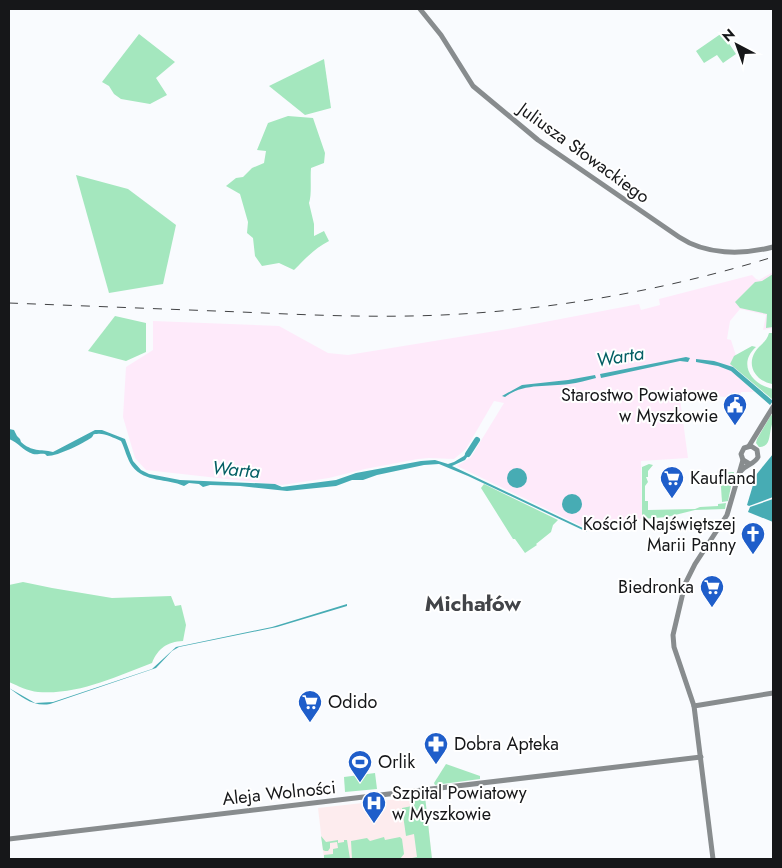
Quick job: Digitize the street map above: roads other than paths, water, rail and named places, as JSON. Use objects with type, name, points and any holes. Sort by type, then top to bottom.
[{"type":"street","name":"Juliusza Słowackiego","points":[[420,9],[441,35],[473,86],[533,136],[679,237],[694,246],[716,251],[755,251],[773,247]]},
{"type":"street","points":[[752,447],[757,433],[772,408]]},
{"type":"street","points":[[714,859],[694,706],[673,639],[674,627],[685,584],[702,551],[727,514],[743,460],[741,452],[745,447],[752,447],[758,452],[758,457],[754,462],[748,464],[738,477]]},
{"type":"street","points":[[743,460],[748,464]]},
{"type":"street","points":[[694,706],[773,693]]},
{"type":"street","name":"Aleja Wolności","points":[[9,839],[701,757]]},
{"type":"water","points":[[686,357],[690,358],[688,362],[680,361],[601,378],[600,374]]},
{"type":"water","points":[[696,359],[714,361],[733,367],[773,401],[770,405],[731,371],[718,366],[696,362]]},
{"type":"water","points":[[595,375],[596,378],[579,382],[536,386],[520,389],[505,397],[502,396],[522,385]]},
{"type":"water","points":[[9,429],[14,430],[21,442],[29,447],[36,450],[53,452],[95,430],[102,430],[125,439],[133,461],[141,470],[149,474],[180,480],[275,484],[282,487],[336,480],[356,473],[421,461],[435,460],[448,464],[464,456],[470,447],[474,447],[465,460],[452,466],[587,530],[587,532],[439,464],[424,465],[377,475],[363,480],[352,480],[336,486],[287,491],[240,486],[210,485],[203,487],[199,484],[189,483],[184,486],[143,475],[130,463],[121,441],[106,435],[94,434],[91,438],[70,449],[47,456],[45,454],[29,453],[23,449],[9,439]]},
{"type":"water","points":[[773,454],[773,497],[749,506],[747,505],[756,475]]},
{"type":"water","points":[[517,468],[524,471],[527,478],[524,485],[517,488],[510,485],[507,478],[510,471]]},
{"type":"water","points":[[572,494],[579,497],[582,504],[579,511],[572,514],[565,511],[562,504],[565,497]]},
{"type":"water","points":[[773,499],[773,522],[748,512],[750,507]]},
{"type":"water","points":[[347,604],[347,606],[277,627],[179,647],[172,651],[156,668],[50,704],[33,703],[9,688],[35,703],[53,702],[152,669],[176,647],[272,627]]},
{"type":"waterway","name":"Warta","points":[[468,454],[477,440]]},
{"type":"railway","points":[[9,303],[316,315],[442,315],[568,303],[651,289],[773,257]]},
{"type":"place","name":"Starostwo Powiatowe w Myszkowie","points":[[735,426]]},
{"type":"place","name":"Kaufland","points":[[672,499]]},
{"type":"place","name":"Kościół Najświętszej Marii Panny","points":[[753,555]]},
{"type":"place","name":"Biedronka","points":[[712,608]]},
{"type":"place","name":"Odido","points":[[310,723]]},
{"type":"place","name":"Dobra Apteka","points":[[436,765]]},
{"type":"place","name":"Orlik","points":[[360,783]]},
{"type":"place","name":"Szpital Powiatowy w Myszkowie","points":[[374,824]]},
{"type":"district","name":"Michałów","points":[[473,603]]}]
